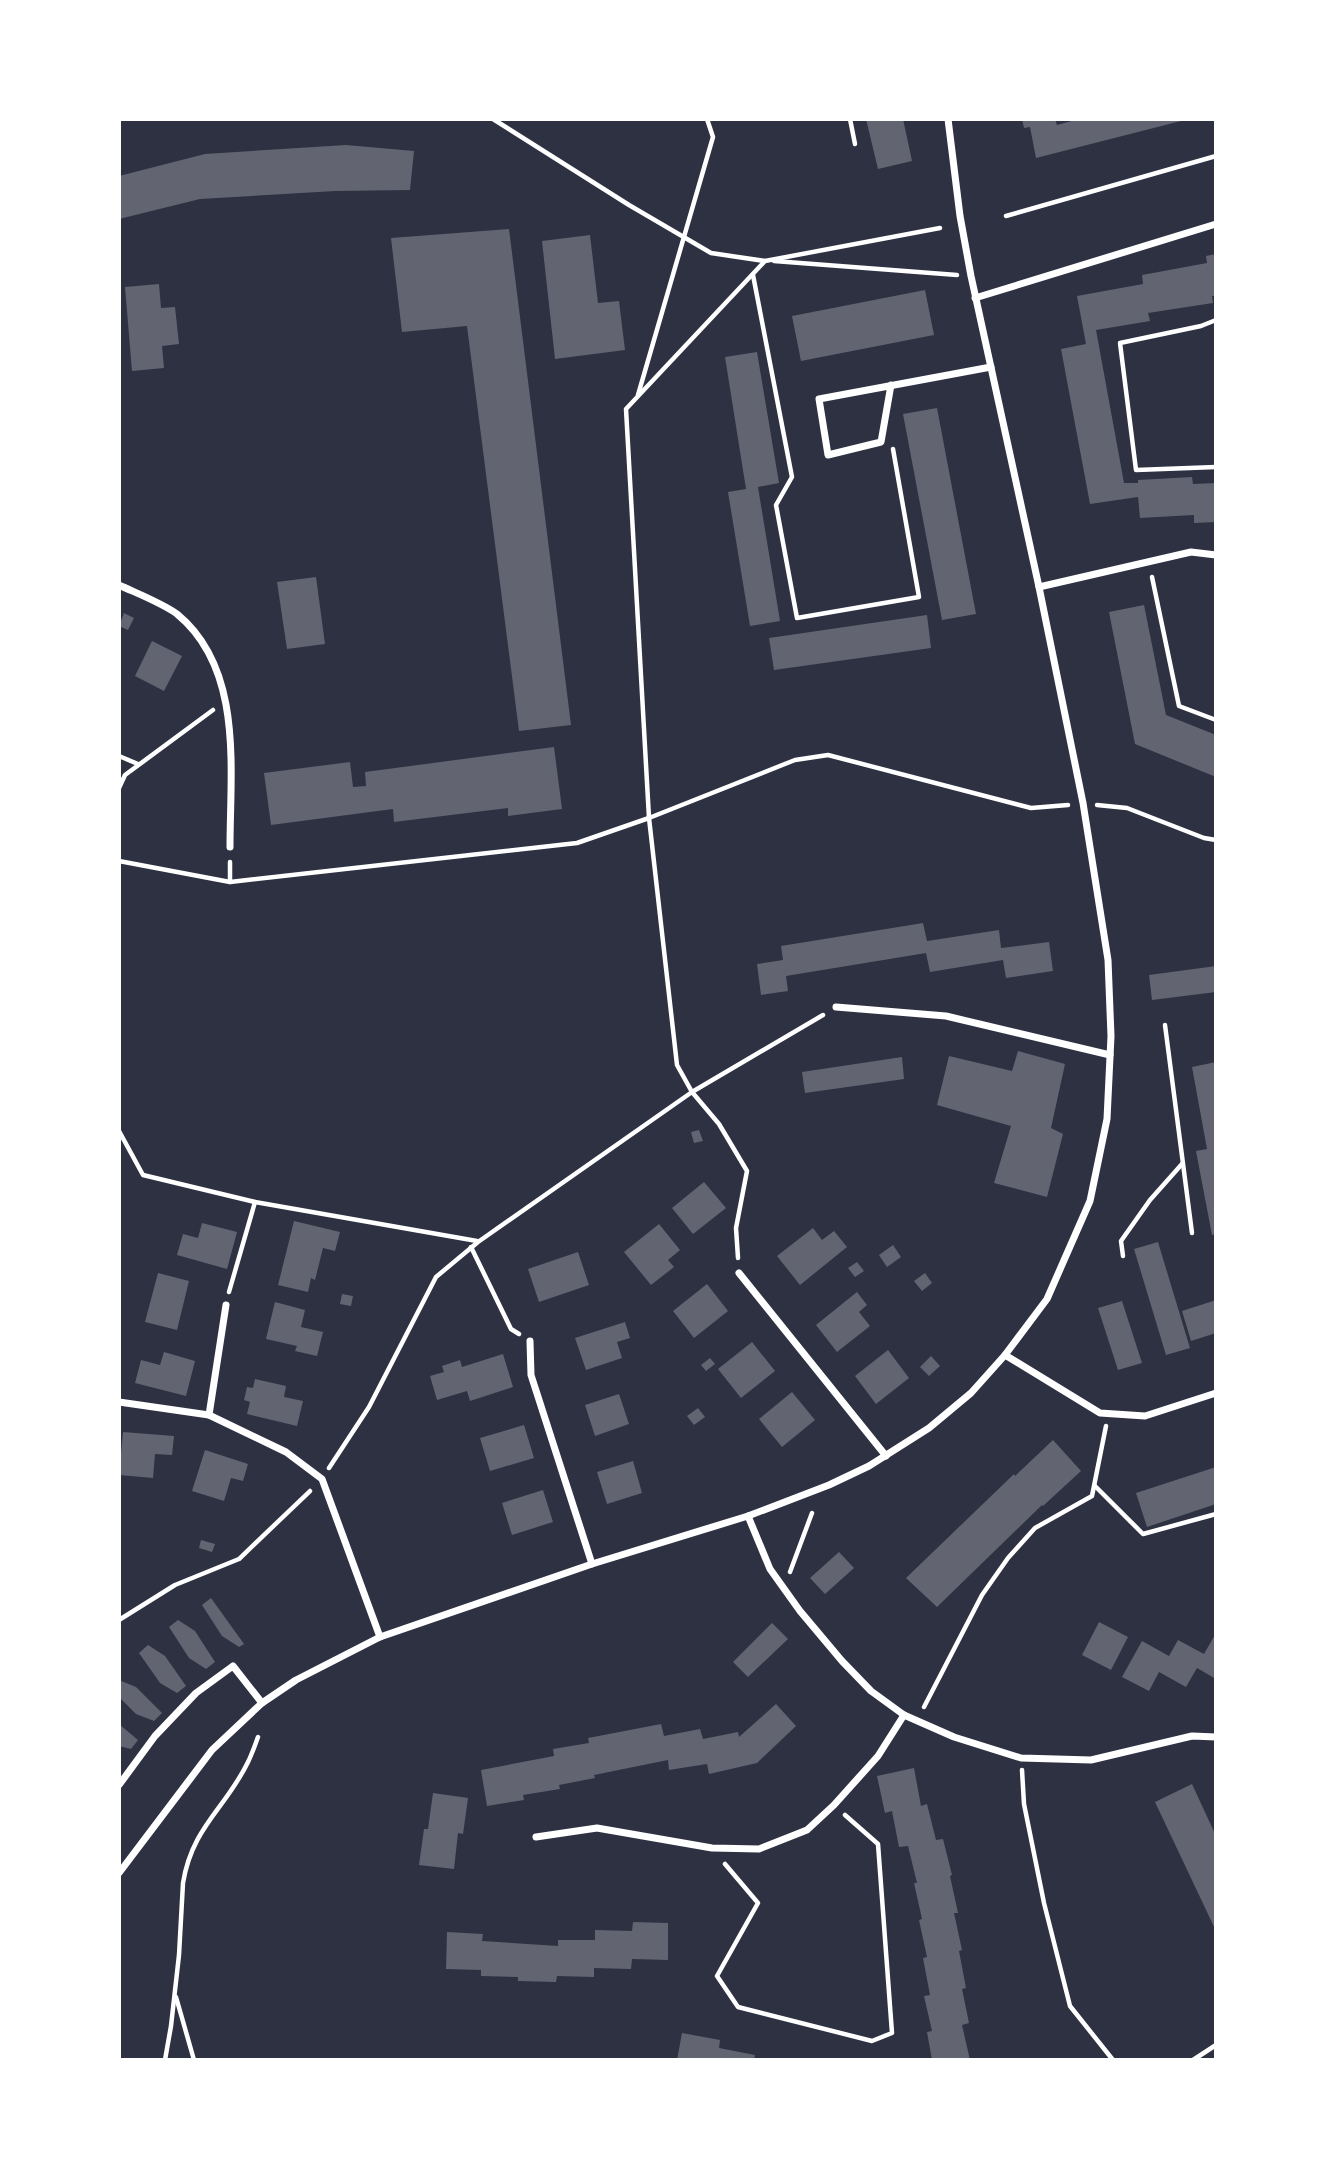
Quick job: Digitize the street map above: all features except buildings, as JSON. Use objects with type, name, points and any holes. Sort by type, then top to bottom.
[{"type":"street","points":[[119,1873],[212,1750],[262,1703],[296,1680],[380,1637],[592,1564],[747,1516],[829,1485],[886,1456],[940,1419],[971,1393],[1005,1355],[1047,1300],[1090,1201],[1107,1119],[1111,1055],[1108,960],[1083,803],[1039,587],[975,298],[960,216],[948,119]]},
{"type":"street","points":[[975,298],[1216,224]]},
{"type":"street","points":[[891,386],[881,442],[828,455],[819,399],[991,367]]},
{"type":"street","points":[[1039,587],[1191,552],[1216,555]]},
{"type":"street","points":[[119,585],[176,614],[202,643],[217,668],[230,741],[230,847]]},
{"type":"street","points":[[836,1007],[946,1016],[1111,1055]]},
{"type":"street","points":[[739,1273],[886,1456]]},
{"type":"street","points":[[209,1415],[226,1305]]},
{"type":"street","points":[[530,1341],[531,1375],[592,1564]]},
{"type":"street","points":[[1005,1355],[1100,1413],[1145,1416],[1216,1393]]},
{"type":"street","points":[[119,1402],[209,1415],[286,1452],[322,1479],[380,1637]]},
{"type":"street","points":[[747,1516],[770,1569],[800,1611],[871,1691],[904,1714],[954,1737],[1021,1758],[1091,1759],[1192,1736],[1216,1737]]},
{"type":"street","points":[[119,1785],[155,1736],[196,1693],[233,1666],[262,1703]]},
{"type":"street","points":[[536,1837],[597,1828],[712,1848],[759,1849],[807,1830],[834,1805],[878,1756],[904,1714]]},
{"type":"path","points":[[638,396],[713,137],[708,119]]},
{"type":"path","points":[[850,119],[855,144]]},
{"type":"path","points":[[498,120],[629,205],[711,253],[765,261],[971,276]]},
{"type":"path","points":[[1006,216],[1216,156]]},
{"type":"path","points":[[739,1273],[736,1228],[747,1171],[719,1124],[692,1093],[677,1065],[649,818],[626,410],[765,261],[940,228]]},
{"type":"path","points":[[753,274],[792,477],[776,505],[797,618],[919,597],[892,443],[881,442]]},
{"type":"path","points":[[1216,320],[1201,326],[1120,343],[1136,470],[1216,467]]},
{"type":"path","points":[[1149,562],[1179,706],[1216,720]]},
{"type":"path","points":[[119,788],[125,775],[225,701]]},
{"type":"path","points":[[119,861],[230,882],[577,843],[649,818],[795,760],[828,755],[1031,808],[1083,803],[1127,808],[1204,838],[1216,840]]},
{"type":"path","points":[[119,757],[139,765]]},
{"type":"path","points":[[119,1620],[175,1585],[239,1559],[322,1479],[369,1406],[436,1277],[471,1247],[692,1093],[836,1007]]},
{"type":"path","points":[[1165,1025],[1192,1233]]},
{"type":"path","points":[[119,1131],[143,1175],[255,1202],[478,1242]]},
{"type":"path","points":[[1123,1256],[1121,1241],[1150,1200],[1183,1164]]},
{"type":"path","points":[[226,1305],[255,1202]]},
{"type":"path","points":[[471,1247],[511,1329],[530,1341]]},
{"type":"path","points":[[917,1720],[982,1595],[1008,1558],[1035,1528],[1092,1496],[1109,1414]]},
{"type":"path","points":[[1094,1486],[1143,1534],[1216,1514]]},
{"type":"path","points":[[790,1573],[812,1513]]},
{"type":"path","points":[[165,2060],[175,1993],[187,1859],[203,1828],[248,1763],[258,1737]]},
{"type":"path","points":[[1021,1758],[1024,1804],[1044,1903],[1070,2006],[1113,2060]]},
{"type":"path","points":[[712,1848],[758,1903],[717,1976],[738,2007],[872,2041],[892,2033],[878,1844],[834,1805]]},
{"type":"path","points":[[175,1993],[194,2060]]},
{"type":"path","points":[[1193,2060],[1216,2045]]}]
